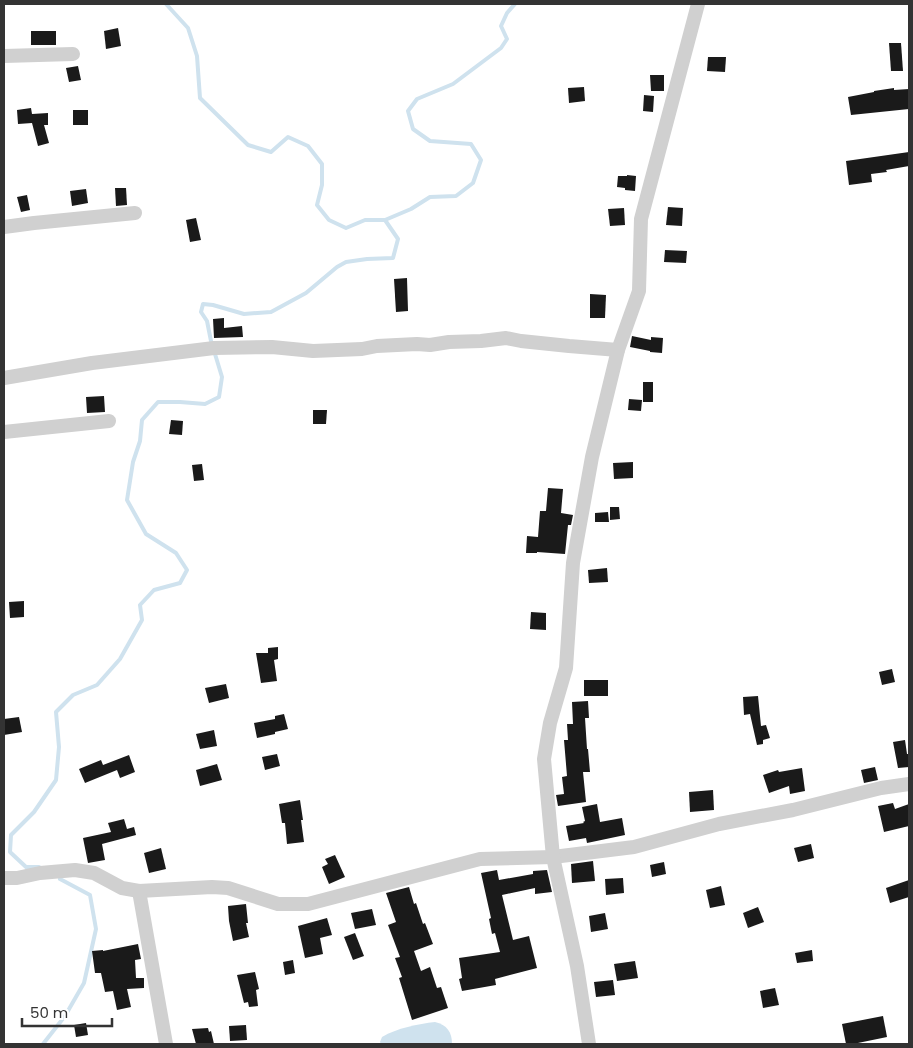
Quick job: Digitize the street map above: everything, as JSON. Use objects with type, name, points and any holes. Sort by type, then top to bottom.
[{"type":"street","points":[[589,1044],[577,966],[553,857],[544,759],[550,723],[566,668],[572,563],[590,466],[618,350],[639,291],[641,219],[698,4]]},
{"type":"street","points":[[4,56],[73,54]]},
{"type":"street","points":[[4,227],[135,213]]},
{"type":"street","points":[[4,378],[92,363],[214,348],[362,349],[377,346],[430,345],[506,338],[618,350]]},
{"type":"street","points":[[4,432],[109,421]]},
{"type":"street","points":[[4,878],[75,870],[94,873],[122,888],[139,891],[212,887],[228,888],[278,904],[308,904],[480,859],[553,857],[634,847],[720,824],[793,810],[881,788],[909,784]]},
{"type":"street","points":[[139,891],[166,1044]]},
{"type":"water","points":[[435,1022],[443,1025],[448,1030],[452,1044],[381,1044],[380,1042],[382,1037],[394,1031]]},
{"type":"building","points":[[118,28],[121,46],[106,49],[104,31]]},
{"type":"building","points":[[31,31],[56,31],[56,45],[31,45]]},
{"type":"building","points":[[889,43],[901,43],[903,71],[891,71]]},
{"type":"building","points":[[708,57],[726,57],[725,72],[707,71]]},
{"type":"building","points":[[78,66],[81,80],[69,82],[66,68]]},
{"type":"building","points":[[650,75],[664,75],[664,91],[651,91]]},
{"type":"building","points":[[584,87],[585,101],[569,103],[568,88]]},
{"type":"building","points":[[894,88],[894,90],[909,89],[909,109],[851,115],[848,97]]},
{"type":"building","points":[[644,95],[654,96],[653,112],[643,111]]},
{"type":"building","points":[[31,108],[32,114],[48,113],[48,125],[44,125],[49,143],[38,146],[32,123],[18,124],[17,110]]},
{"type":"building","points":[[73,110],[88,110],[88,125],[73,125]]},
{"type":"building","points":[[909,152],[909,166],[871,174],[872,182],[849,185],[846,161]]},
{"type":"building","points":[[618,176],[636,176],[635,191],[617,187]]},
{"type":"building","points":[[115,188],[126,188],[127,205],[116,206]]},
{"type":"building","points":[[86,189],[88,203],[72,206],[70,191]]},
{"type":"building","points":[[27,195],[30,210],[21,212],[17,197]]},
{"type":"building","points":[[668,207],[683,208],[682,226],[666,225]]},
{"type":"building","points":[[624,208],[625,225],[610,226],[608,209]]},
{"type":"building","points":[[196,218],[201,240],[190,242],[186,220]]},
{"type":"building","points":[[665,250],[687,251],[686,263],[664,262]]},
{"type":"building","points":[[407,278],[408,311],[396,312],[394,279]]},
{"type":"building","points":[[590,294],[606,295],[605,318],[590,318]]},
{"type":"building","points":[[224,318],[224,328],[242,326],[243,337],[214,338],[213,319]]},
{"type":"building","points":[[632,336],[651,340],[651,337],[663,338],[662,353],[630,347]]},
{"type":"building","points":[[643,382],[653,382],[653,402],[643,402]]},
{"type":"building","points":[[104,396],[105,412],[87,413],[86,397]]},
{"type":"building","points":[[629,399],[642,400],[641,411],[628,410]]},
{"type":"building","points":[[313,410],[327,410],[326,424],[313,424]]},
{"type":"building","points":[[171,420],[183,421],[182,435],[169,434]]},
{"type":"building","points":[[633,462],[633,478],[614,479],[613,463]]},
{"type":"building","points":[[202,464],[204,480],[194,481],[192,465]]},
{"type":"building","points":[[548,488],[563,489],[561,513],[573,515],[571,525],[568,525],[565,554],[526,553],[527,536],[538,537],[540,511],[546,511]]},
{"type":"building","points":[[610,507],[619,507],[620,519],[610,520]]},
{"type":"building","points":[[608,512],[609,522],[595,522],[595,513]]},
{"type":"building","points":[[607,568],[608,582],[589,583],[588,570]]},
{"type":"building","points":[[24,601],[24,617],[10,618],[9,602]]},
{"type":"building","points":[[531,612],[546,613],[546,630],[530,629]]},
{"type":"building","points":[[278,647],[278,659],[274,660],[277,681],[261,683],[256,653],[268,653],[268,648]]},
{"type":"building","points":[[892,669],[895,682],[882,685],[879,672]]},
{"type":"building","points":[[584,680],[608,680],[608,696],[584,696]]},
{"type":"building","points":[[226,684],[229,698],[209,703],[205,688]]},
{"type":"building","points":[[758,696],[761,726],[766,725],[770,738],[763,740],[763,744],[757,745],[750,714],[744,715],[743,697]]},
{"type":"building","points":[[588,701],[589,718],[585,718],[590,772],[583,772],[586,802],[558,806],[556,795],[564,794],[562,777],[567,776],[564,740],[568,740],[567,724],[573,724],[572,702]]},
{"type":"building","points":[[284,714],[288,729],[257,738],[254,723],[275,719],[275,716]]},
{"type":"building","points":[[19,717],[22,732],[4,735],[4,719]]},
{"type":"building","points":[[214,730],[217,746],[200,749],[196,734]]},
{"type":"building","points":[[905,740],[907,754],[909,754],[909,767],[898,768],[893,742]]},
{"type":"building","points":[[277,754],[280,766],[265,770],[262,757]]},
{"type":"building","points":[[129,755],[135,772],[120,778],[117,770],[85,783],[79,769],[101,760],[103,765]]},
{"type":"building","points":[[217,764],[222,780],[200,786],[196,770]]},
{"type":"building","points":[[875,767],[878,780],[864,783],[861,770]]},
{"type":"building","points":[[802,768],[805,791],[790,794],[789,786],[769,793],[763,775],[778,770],[779,772]]},
{"type":"building","points":[[713,790],[714,810],[690,812],[689,792]]},
{"type":"building","points":[[300,800],[304,842],[287,844],[285,823],[282,823],[279,804]]},
{"type":"building","points":[[893,803],[895,809],[909,804],[909,826],[884,832],[878,806]]},
{"type":"building","points":[[597,804],[600,822],[622,818],[625,835],[587,843],[586,838],[569,841],[566,826],[584,823],[582,807]]},
{"type":"building","points":[[124,819],[127,829],[134,827],[136,835],[102,844],[105,860],[88,863],[83,838],[111,832],[108,823]]},
{"type":"building","points":[[811,844],[814,858],[798,862],[794,848]]},
{"type":"building","points":[[161,848],[166,869],[149,873],[144,853]]},
{"type":"building","points":[[335,855],[345,877],[329,884],[322,867],[328,864],[325,859]]},
{"type":"building","points":[[593,861],[595,881],[572,883],[571,864]]},
{"type":"building","points":[[664,862],[666,874],[652,877],[650,865]]},
{"type":"building","points":[[497,870],[499,880],[533,874],[533,871],[547,870],[552,892],[535,894],[535,888],[502,895],[513,940],[529,936],[537,968],[495,979],[496,985],[462,991],[459,979],[462,978],[459,958],[500,952],[495,933],[492,934],[489,919],[491,918],[481,873]]},
{"type":"building","points":[[623,878],[624,893],[606,895],[605,879]]},
{"type":"building","points":[[909,880],[909,897],[890,903],[886,888]]},
{"type":"building","points":[[721,886],[725,905],[710,908],[706,890]]},
{"type":"building","points":[[409,887],[414,904],[416,903],[423,924],[425,923],[433,944],[414,951],[421,971],[430,967],[437,988],[441,987],[448,1008],[412,1020],[399,978],[402,977],[395,958],[400,957],[388,925],[396,922],[386,893]]},
{"type":"building","points":[[246,904],[248,923],[246,923],[249,937],[233,941],[228,906]]},
{"type":"building","points":[[758,907],[764,922],[748,928],[743,913]]},
{"type":"building","points":[[372,909],[376,925],[355,929],[351,913]]},
{"type":"building","points":[[605,913],[608,929],[591,932],[589,916]]},
{"type":"building","points":[[327,918],[332,935],[320,938],[323,954],[305,958],[298,926]]},
{"type":"building","points":[[355,933],[364,956],[353,960],[344,937]]},
{"type":"building","points":[[138,944],[141,959],[135,960],[136,978],[144,978],[144,988],[127,989],[131,1007],[117,1010],[113,991],[105,992],[101,973],[95,973],[92,951],[103,951]]},
{"type":"building","points":[[812,950],[813,961],[797,963],[795,953]]},
{"type":"building","points":[[293,960],[295,973],[285,975],[283,962]]},
{"type":"building","points":[[635,961],[638,978],[617,981],[614,964]]},
{"type":"building","points":[[255,972],[259,989],[256,990],[258,1006],[249,1007],[248,1002],[244,1003],[237,975]]},
{"type":"building","points":[[613,980],[615,995],[596,997],[594,982]]},
{"type":"building","points":[[775,988],[779,1005],[763,1008],[760,991]]},
{"type":"building","points":[[883,1016],[887,1037],[846,1044],[842,1024]]},
{"type":"building","points":[[86,1023],[88,1035],[76,1037],[74,1025]]},
{"type":"building","points":[[246,1025],[247,1040],[230,1041],[229,1026]]},
{"type":"building","points":[[208,1028],[209,1032],[211,1031],[214,1044],[196,1044],[192,1029]]},
{"type":"waterway","points":[[166,4],[188,28],[197,56],[200,98],[248,145],[271,152],[288,137],[308,146],[322,164],[322,185],[317,205],[329,220],[346,228],[365,220],[385,220],[398,239],[393,258],[346,262],[337,267],[306,293],[271,312],[244,314],[203,304],[201,312],[207,321],[211,341]]},
{"type":"waterway","points":[[385,220],[411,209],[430,197],[456,196],[473,183],[481,160],[471,144],[430,141],[413,129],[408,111],[417,99],[453,84],[501,48],[507,39],[501,26],[507,13],[515,4]]},
{"type":"waterway","points":[[39,867],[26,867],[10,852],[11,835],[34,812],[56,780],[59,747],[56,712],[73,695],[97,685],[120,659],[142,620],[140,605],[154,590],[180,583],[187,570],[176,553],[146,534],[127,500],[133,462],[140,441],[142,420],[158,402],[205,404],[219,397],[222,377],[215,354]]},
{"type":"waterway","points":[[43,1044],[65,1016],[84,983],[96,929],[90,895],[60,879]]}]
